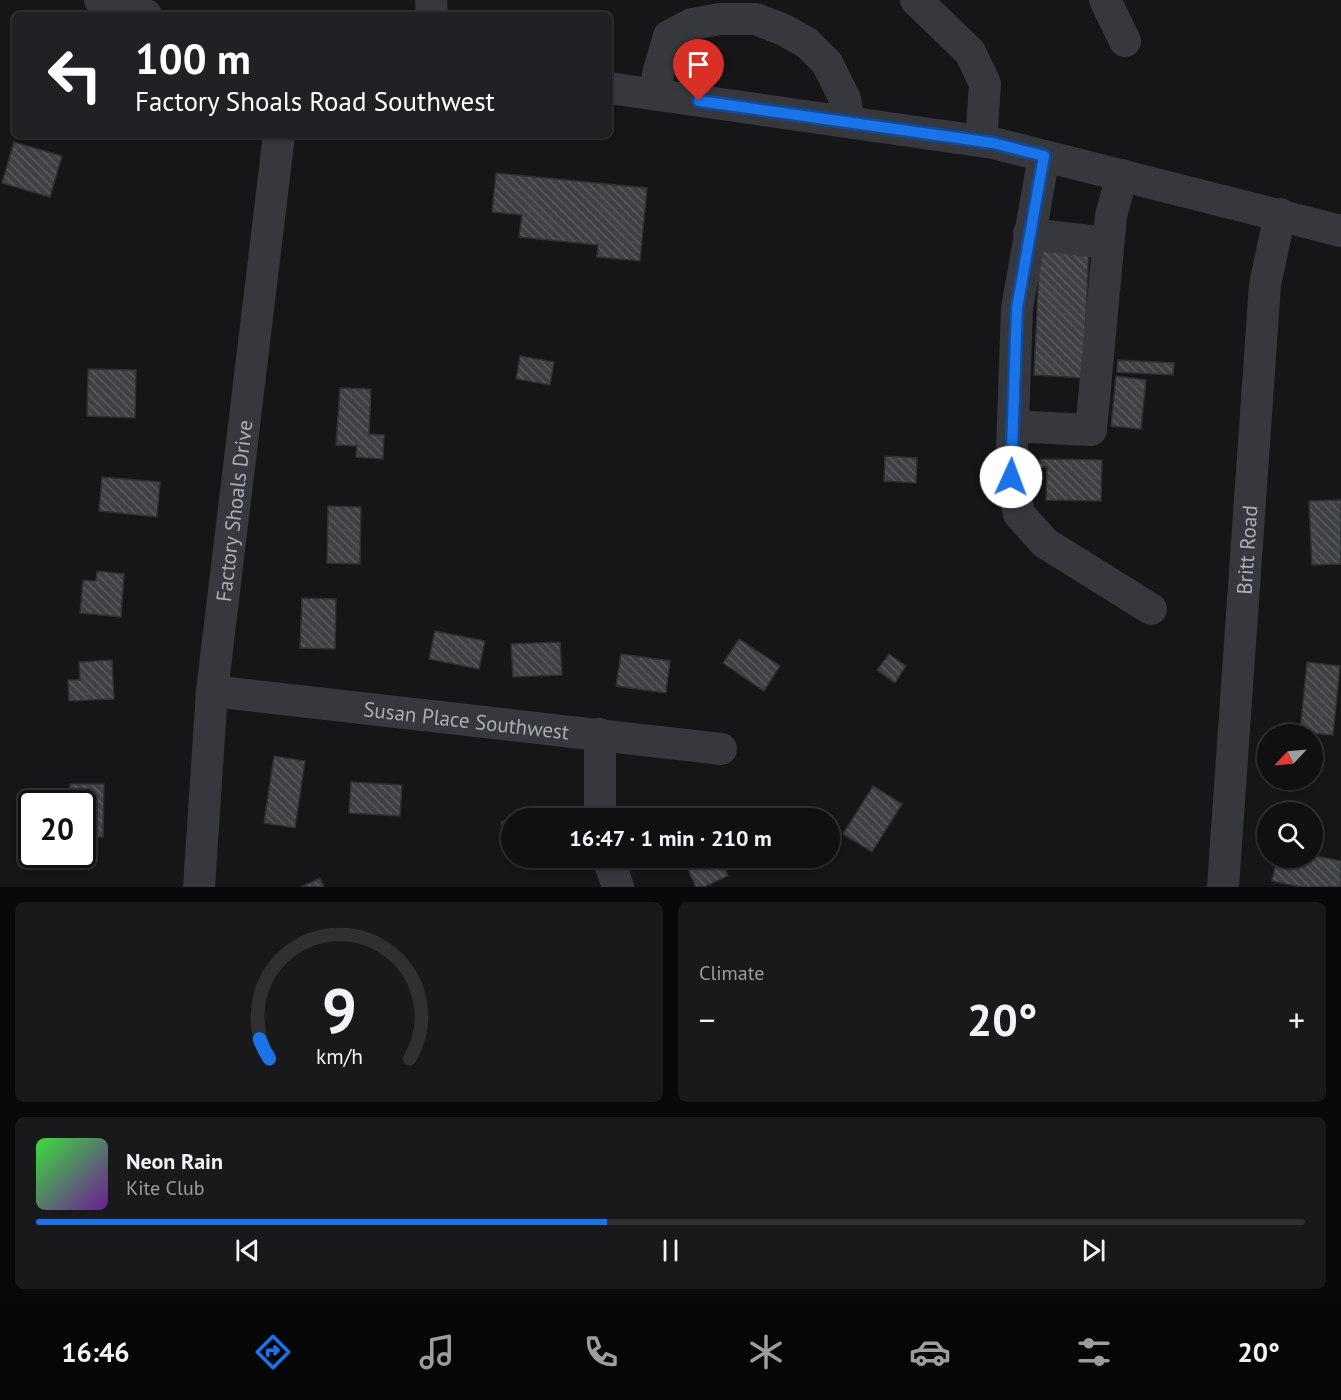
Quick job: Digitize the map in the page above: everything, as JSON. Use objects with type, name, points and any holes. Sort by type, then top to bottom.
[{"type":"street","points":[[100,0],[137,12]]},
{"type":"street","points":[[916,0],[970,52],[985,84],[981,141]]},
{"type":"street","points":[[1105,0],[1125,41]]},
{"type":"street","points":[[656,94],[658,74],[669,36],[692,24],[720,19],[756,19],[784,30],[807,43],[827,63],[845,99],[849,122]]},
{"type":"street","points":[[612,88],[981,141],[1341,231]]},
{"type":"street","name":"Factory Shoals Drive","points":[[199,887],[212,691],[279,138]]},
{"type":"street","points":[[1044,156],[1017,308],[1011,477],[1019,514],[1045,543],[1151,609]]},
{"type":"street","points":[[1013,426],[1091,430],[1111,216],[1122,175]]},
{"type":"street","name":"Britt Road","points":[[1223,887],[1265,285],[1280,214]]},
{"type":"street","points":[[1029,234],[1108,243]]},
{"type":"street","name":"Susan Place Southwest","points":[[212,691],[721,749]]},
{"type":"street","points":[[600,735],[600,808]]},
{"type":"street","points":[[611,868],[618,887]]},
{"type":"building","points":[[14,142],[62,156],[50,197],[2,183]]},
{"type":"building","points":[[496,173],[647,188],[640,261],[597,257],[598,245],[519,237],[522,215],[492,212]]},
{"type":"building","points":[[1040,246],[1089,248],[1083,378],[1034,375]]},
{"type":"building","points":[[520,356],[554,362],[550,385],[516,379]]},
{"type":"building","points":[[1118,360],[1174,363],[1173,375],[1117,372]]},
{"type":"building","points":[[88,369],[136,370],[135,418],[87,416]]},
{"type":"building","points":[[1116,376],[1146,380],[1141,429],[1111,426]]},
{"type":"building","points":[[340,388],[371,389],[369,434],[384,435],[383,459],[356,457],[357,446],[336,445]]},
{"type":"building","points":[[885,456],[917,458],[916,483],[884,481]]},
{"type":"building","points":[[1040,459],[1102,460],[1101,501],[1046,500],[1047,467],[1040,467]]},
{"type":"building","points":[[102,477],[160,482],[157,517],[99,511]]},
{"type":"building","points":[[1341,500],[1341,564],[1312,565],[1309,501]]},
{"type":"building","points":[[328,506],[361,507],[360,564],[327,563]]},
{"type":"building","points":[[97,571],[124,574],[121,617],[80,613],[83,580],[96,581]]},
{"type":"building","points":[[302,598],[336,599],[335,649],[300,648]]},
{"type":"building","points":[[435,631],[485,641],[479,669],[429,659]]},
{"type":"building","points":[[739,639],[780,666],[764,691],[723,663]]},
{"type":"building","points":[[560,642],[562,675],[513,677],[511,644]]},
{"type":"building","points":[[621,654],[670,661],[666,693],[616,686]]},
{"type":"building","points":[[889,654],[906,666],[895,683],[877,670]]},
{"type":"building","points":[[112,660],[114,699],[69,701],[68,680],[80,680],[79,662]]},
{"type":"building","points":[[1307,662],[1340,666],[1333,735],[1323,734],[1323,724],[1301,724]]},
{"type":"building","points":[[274,756],[305,761],[295,828],[264,823]]},
{"type":"building","points":[[351,782],[402,785],[400,816],[349,813]]},
{"type":"building","points":[[70,784],[104,784],[103,837],[96,837],[96,790],[70,790]]},
{"type":"building","points":[[873,786],[902,804],[872,852],[843,834]]},
{"type":"building","points":[[1323,857],[1341,861],[1341,887],[1301,887],[1272,881],[1275,868],[1323,868]]},
{"type":"building","points":[[687,868],[724,868],[728,876],[704,887],[696,887]]},
{"type":"building","points":[[320,878],[324,887],[301,887]]},
{"type":"route","points":[[699,101],[993,143],[1044,156],[1017,308],[1011,477]]}]
